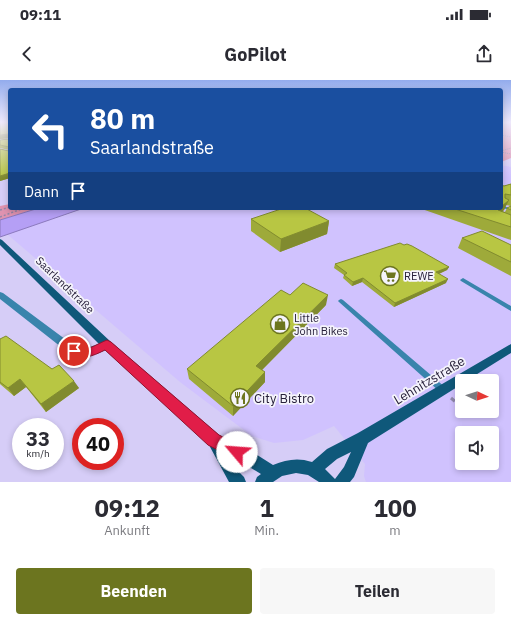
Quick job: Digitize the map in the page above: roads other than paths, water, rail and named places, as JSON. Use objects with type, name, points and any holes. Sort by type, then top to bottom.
[{"type":"street","name":"Saarlandstraße","points":[[2,243],[107,345],[214,440],[249,458],[267,477]]},
{"type":"street","points":[[1,297],[74,351],[82,353],[91,352],[107,345]]},
{"type":"street","name":"Lehnitzstraße","points":[[313,470],[332,454],[362,438],[511,348]]},
{"type":"street","points":[[341,482],[349,472],[362,438]]},
{"type":"street","name":"Saarlandstraße","points":[[214,440],[233,476],[239,482]]},
{"type":"street","points":[[267,477],[285,467],[299,466],[313,470],[329,482]]},
{"type":"lane","points":[[502,214],[510,209]]},
{"type":"lane","points":[[463,280],[511,309]]},
{"type":"lane","points":[[341,301],[443,390]]},
{"type":"place","name":"REWE","points":[[390,276]]},
{"type":"place","name":"Little John Bikes","points":[[280,324]]},
{"type":"place","name":"City Bistro","points":[[240,398]]}]
